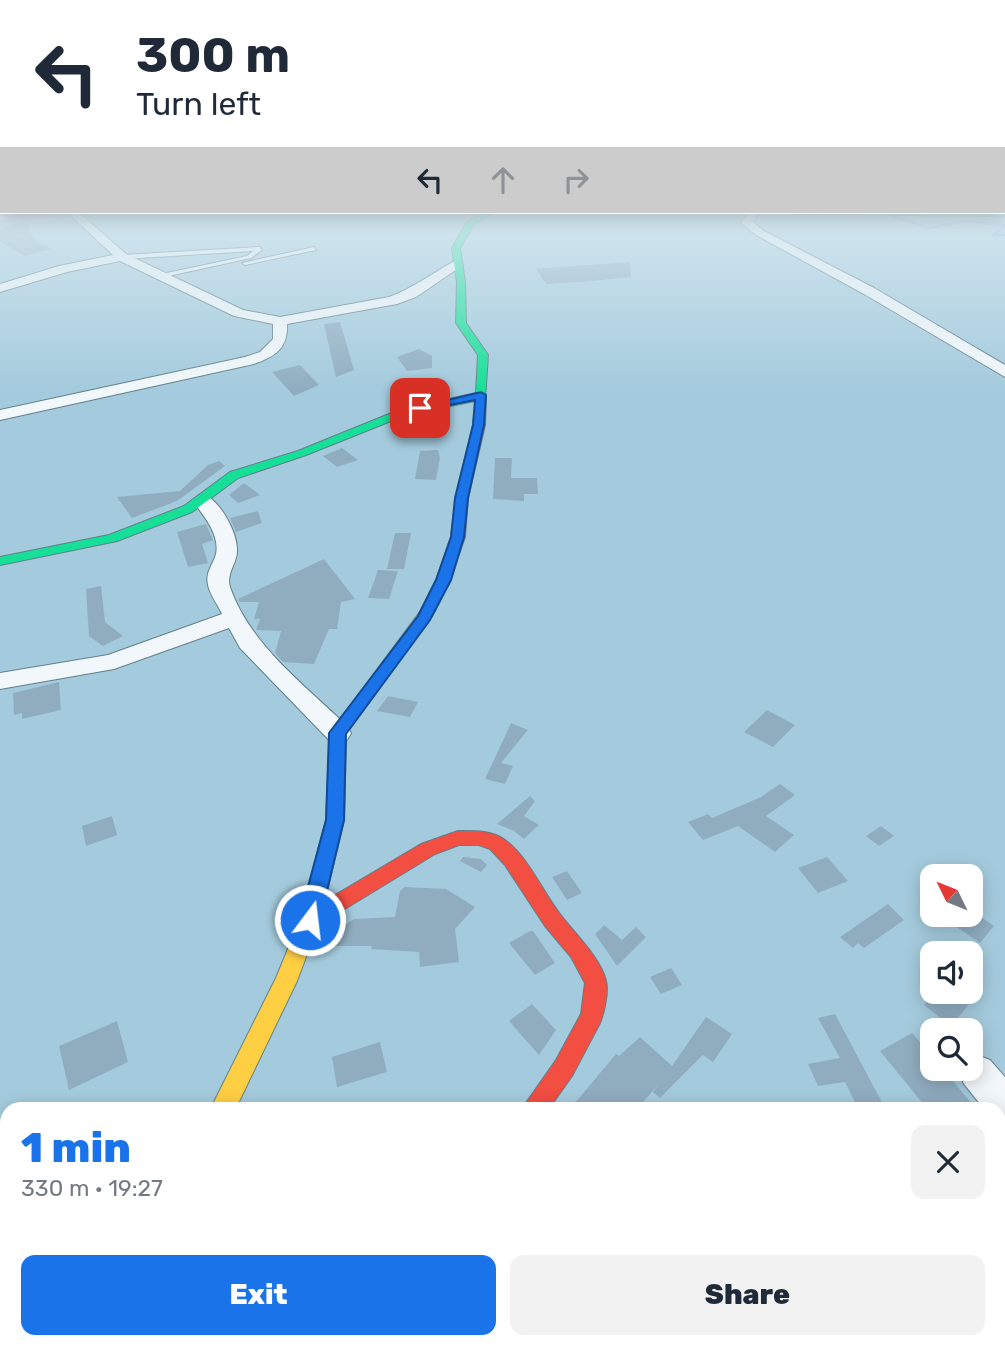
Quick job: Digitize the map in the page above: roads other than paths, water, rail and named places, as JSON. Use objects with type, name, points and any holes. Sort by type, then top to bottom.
[{"type":"street","points":[[0,288],[89,264]]},
{"type":"street","points":[[135,264],[239,313],[280,321],[392,301],[411,294],[426,281],[457,265],[461,282],[461,323],[483,355],[479,425],[461,498],[458,537],[443,580],[424,617],[338,733],[335,820],[310,920],[286,981],[226,1102]]},
{"type":"street","points":[[817,264],[1005,372]]},
{"type":"street","points":[[0,415],[168,380],[265,355],[280,340],[280,321]]},
{"type":"street","points":[[0,561],[112,538],[174,515],[202,500],[234,475],[302,453],[403,412],[481,395]]},
{"type":"street","points":[[202,500],[218,521],[225,538],[227,551],[218,574],[219,586],[248,643],[338,733]]},
{"type":"street","points":[[0,681],[32,673],[96,666],[133,656],[234,618]]},
{"type":"street","points":[[310,920],[428,849],[458,838],[479,838],[497,844],[512,860],[546,912],[578,951],[596,982],[592,1016],[564,1068],[539,1102]]},
{"type":"street","points":[[983,1079],[1002,1102]]},
{"type":"lane","points":[[164,279],[222,264]]},
{"type":"lane","points":[[164,279],[239,264]]}]
